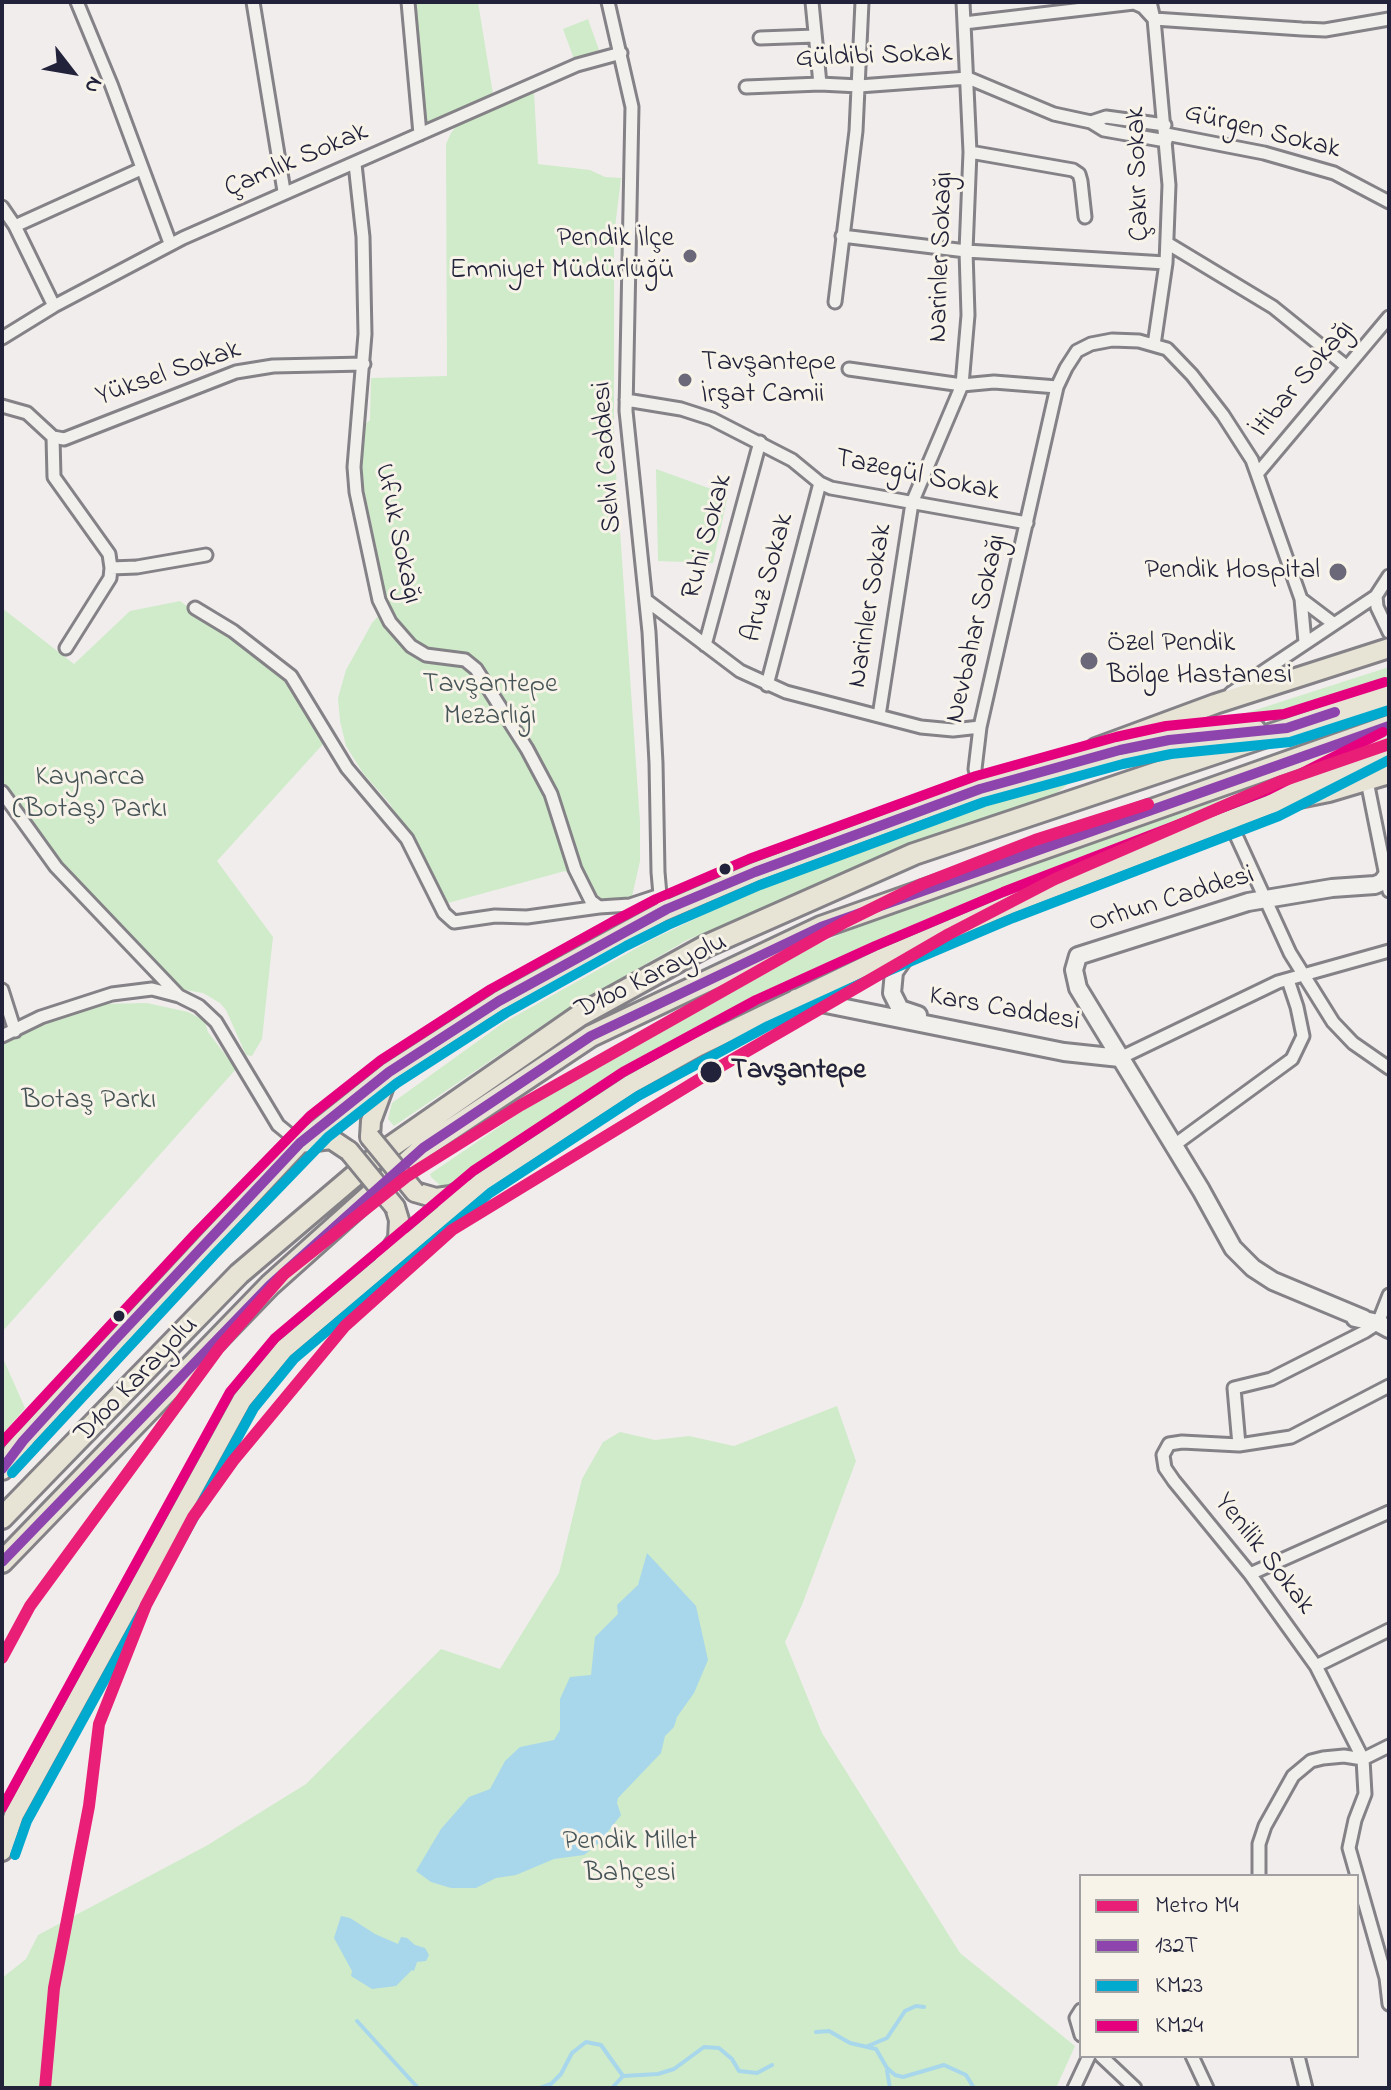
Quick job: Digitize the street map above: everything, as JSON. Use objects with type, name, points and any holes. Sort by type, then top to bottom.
[{"type":"highway","name":"D100 Karayolu","points":[[2,1518],[239,1274],[379,1155],[579,1016],[706,946],[914,854],[1389,695]]},
{"type":"highway","name":"D100 Karayolu","points":[[2,1562],[270,1285],[423,1148],[591,1036],[821,927],[1389,726]]},
{"type":"highway","points":[[980,789],[1157,742],[1287,728]]},
{"type":"highway","points":[[1274,803],[1389,744]]},
{"type":"highway","points":[[2,1466],[23,1441]]},
{"type":"main road","points":[[23,1441],[300,1143],[389,1072],[499,1001],[664,902],[755,872],[1215,704],[1389,648]]},
{"type":"main road","points":[[2,1833],[242,1400],[284,1349],[482,1182],[631,1084],[796,998],[1023,899],[1274,803],[1389,764]]},
{"type":"main road","points":[[1274,803],[1329,792],[1389,774]]},
{"type":"main road","points":[[389,1072],[371,1121],[370,1137],[415,1192],[436,1198],[451,1196],[482,1182]]},
{"type":"main road","points":[[300,1143],[331,1139],[349,1151],[395,1207],[399,1220],[398,1239],[379,1268]]},
{"type":"main road","points":[[2,1851],[14,1815]]},
{"type":"street","points":[[77,2],[170,243]]},
{"type":"street","points":[[253,2],[284,191]]},
{"type":"street","points":[[408,2],[420,134]]},
{"type":"street","name":"Selvi Caddesi","points":[[608,2],[632,107],[626,400],[646,600],[664,902]]},
{"type":"street","points":[[812,2],[820,84]]},
{"type":"street","points":[[835,302],[859,86],[862,2]]},
{"type":"street","name":"Narinler Sokağı","points":[[912,503],[962,385],[968,315],[966,251],[970,152],[963,2]]},
{"type":"street","name":"Çakır Sokak","points":[[1150,2],[1169,185],[1166,263],[1154,345]]},
{"type":"street","points":[[964,23],[1134,3],[1143,7],[1154,19],[1325,30],[1389,19]]},
{"type":"street","points":[[760,38],[815,36]]},
{"type":"street","name":"Çamlık Sokak","points":[[2,338],[170,243],[577,65],[621,53]]},
{"type":"street","name":"Güldibi Sokak","points":[[746,87],[859,86],[968,78],[1054,114],[1091,122],[1104,130],[1165,133]]},
{"type":"street","name":"Gürgen Sokak","points":[[1165,133],[1264,153],[1334,173],[1389,202]]},
{"type":"street","points":[[970,152],[1073,170],[1079,174],[1081,181],[1085,217]]},
{"type":"street","name":"Ufuk Sokağı","points":[[355,164],[363,237],[364,364],[355,429],[354,467],[356,492],[379,600],[390,622],[411,646],[426,655],[465,660],[476,669],[545,783],[575,869],[591,901],[599,907]]},
{"type":"street","points":[[15,226],[141,169]]},
{"type":"street","points":[[2,207],[15,226],[54,306]]},
{"type":"street","points":[[842,236],[966,251],[1166,263]]},
{"type":"street","points":[[1167,243],[1273,307],[1346,366]]},
{"type":"street","name":"İtibar Sokağı","points":[[1257,474],[1389,317]]},
{"type":"street","name":"Nevbahar Sokağı","points":[[980,789],[975,769],[980,727],[1057,387],[1077,351],[1091,344],[1112,340],[1154,345]]},
{"type":"street","points":[[1154,345],[1167,349],[1192,375],[1252,460],[1301,599],[1305,642]]},
{"type":"street","name":"Yüksel Sokak","points":[[53,437],[64,439],[236,372],[273,366],[364,364]]},
{"type":"street","points":[[849,369],[962,385],[994,382],[1057,387]]},
{"type":"street","name":"Tazegül Sokak","points":[[626,400],[681,409],[712,419],[792,460],[831,488],[1027,523]]},
{"type":"street","points":[[2,406],[27,413],[53,437],[54,477],[109,554],[110,578],[66,648]]},
{"type":"street","name":"Ruhi Sokak","points":[[705,645],[760,442]]},
{"type":"street","name":"Aruz Sokak","points":[[767,685],[820,483]]},
{"type":"street","name":"Narinler Sokak","points":[[879,716],[912,503]]},
{"type":"street","points":[[111,568],[137,567],[206,555]]},
{"type":"street","points":[[1215,704],[1376,596],[1389,576]]},
{"type":"street","points":[[1376,596],[1377,607],[1389,632]]},
{"type":"street","points":[[1301,599],[1334,624]]},
{"type":"street","points":[[646,600],[740,671],[767,685],[810,700],[921,727],[953,730],[980,727]]},
{"type":"street","points":[[195,608],[233,631],[291,676],[347,768],[407,839],[444,913],[454,922],[664,902]]},
{"type":"street","points":[[1367,781],[1388,880]]},
{"type":"street","points":[[2,792],[56,867],[179,996]]},
{"type":"street","points":[[1229,820],[1290,953],[1341,1032],[1389,1068]]},
{"type":"street","name":"Orhun Caddesi","points":[[1120,1058],[1078,988],[1074,970],[1078,956],[1266,898],[1367,886],[1388,880]]},
{"type":"street","name":"Kars Caddesi","points":[[913,945],[899,961],[892,980],[892,993],[900,1009],[909,1014],[1063,1044],[1088,1053]]},
{"type":"street","points":[[1088,1053],[1120,1058],[1278,982],[1389,951]]},
{"type":"street","points":[[1173,1146],[1292,1059],[1303,1036],[1288,980]]},
{"type":"street","points":[[2,1036],[41,1017],[112,994],[152,989],[179,996],[199,1006],[216,1022],[278,1125],[300,1143]]},
{"type":"street","points":[[2,990],[15,1031]]},
{"type":"street","name":"Kars Caddesi","points":[[796,998],[1064,1052],[1088,1053]]},
{"type":"street","points":[[1120,1058],[1189,1174],[1195,1194],[1216,1235],[1230,1254],[1251,1274],[1295,1299],[1349,1318],[1377,1323]]},
{"type":"street","points":[[1389,1295],[1377,1323],[1364,1332],[1288,1372],[1234,1388],[1239,1445],[1291,1437],[1389,1386]]},
{"type":"street","name":"Yenilik Sokak","points":[[1239,1445],[1169,1444],[1163,1455],[1165,1468],[1250,1574],[1316,1666],[1363,1759]]},
{"type":"street","points":[[1250,1574],[1389,1512]]},
{"type":"street","points":[[1316,1666],[1389,1630]]},
{"type":"street","points":[[1259,1874],[1259,1844],[1265,1826],[1293,1776],[1311,1761],[1344,1756],[1363,1759],[1389,1746]]},
{"type":"street","points":[[1356,1874],[1349,1848],[1365,1794],[1363,1759]]},
{"type":"street","points":[[1359,1883],[1386,1978],[1389,2004]]},
{"type":"street","points":[[1074,2088],[1088,2058]]},
{"type":"street","points":[[1103,2058],[1135,2088]]},
{"type":"street","points":[[1193,2058],[1207,2088]]},
{"type":"street","points":[[1298,2058],[1306,2088]]},
{"type":"green space","points":[[414,2],[478,2],[493,94],[425,126]]},
{"type":"green space","points":[[588,19],[599,50],[574,59],[563,29]]},
{"type":"green space","name":"Tavşantepe Mezarlığı","points":[[534,92],[538,164],[590,170],[605,177],[621,178],[614,236],[614,443],[640,822],[640,861],[631,901],[604,900],[565,871],[448,903],[390,804],[363,773],[346,746],[340,721],[338,698],[346,670],[372,623],[388,605],[355,446],[362,427],[370,420],[371,378],[447,376],[446,144],[451,133],[458,124]]},
{"type":"green space","points":[[656,469],[728,495],[713,563],[658,561]]},
{"type":"green space","name":"Kaynarca (Botaş) Parkı","points":[[180,601],[287,680],[324,743],[217,861],[273,937],[262,1039],[252,1056],[246,1055],[220,1003],[203,993],[179,989],[88,895],[56,857],[2,781],[2,608],[74,664],[130,611]]},
{"type":"green space","points":[[1389,667],[1389,689],[1310,714],[1181,734]]},
{"type":"green space","points":[[1324,769],[882,950],[701,1029],[467,1183],[444,1189],[431,1177],[430,1174],[634,1035],[755,971],[867,923],[980,882],[1189,809]]},
{"type":"green space","points":[[1081,774],[1049,799],[890,855],[687,940],[558,1015],[394,1126],[388,1119],[392,1103],[503,1023],[651,940],[787,875]]},
{"type":"green space","name":"Botaş Parkı","points":[[147,1003],[188,1012],[204,1020],[208,1032],[236,1069],[2,1332],[2,1046],[29,1031],[99,1004]]},
{"type":"green space","points":[[2,1356],[25,1408],[2,1435]]},
{"type":"green space","name":"Pendik Millet Bahçesi","points":[[837,1406],[856,1461],[785,1642],[822,1733],[960,1953],[1075,2046],[1056,2088],[2,2088],[2,1978],[26,1959],[38,1935],[206,1846],[306,1784],[441,1649],[500,1669],[559,1573],[582,1479],[603,1442],[620,1432],[655,1440],[689,1436],[734,1446]]},
{"type":"water","points":[[647,1553],[696,1606],[708,1660],[694,1693],[677,1717],[674,1727],[665,1736],[661,1753],[618,1798],[621,1815],[599,1843],[584,1855],[554,1859],[516,1875],[496,1878],[476,1888],[451,1888],[431,1882],[416,1871],[441,1829],[469,1797],[490,1789],[505,1761],[520,1747],[554,1740],[560,1730],[560,1699],[570,1677],[591,1675],[595,1637],[618,1614],[617,1605],[638,1585]]},
{"type":"water","points":[[341,1916],[398,1944],[401,1937],[407,1938],[425,1948],[429,1955],[426,1961],[417,1962],[414,1971],[396,1986],[372,1989],[351,1976],[352,1971],[334,1938]]},
{"type":"waterway","points":[[868,2046],[887,2038],[905,2011],[916,2006],[924,2007]]},
{"type":"waterway","points":[[357,2021],[418,2088]]},
{"type":"waterway","points":[[816,2032],[829,2031],[850,2043],[876,2049],[895,2075],[903,2077],[944,2065],[966,2075],[974,2088]]},
{"type":"waterway","points":[[540,2088],[551,2084],[561,2074],[572,2053],[586,2042],[601,2045],[623,2076]]},
{"type":"waterway","points":[[612,2088],[623,2076],[658,2074],[674,2069],[704,2047],[719,2048],[732,2059],[739,2071],[757,2073],[772,2065]]},
{"type":"waterway","points":[[887,2071],[890,2088]]},
{"type":"metro line","name":"M4","points":[[45,2088],[54,1988],[89,1806],[99,1724],[146,1605],[193,1517],[233,1461],[345,1326],[452,1230],[711,1072],[949,934],[1055,879],[1279,782],[1389,744]]},
{"type":"metro line","name":"M4","points":[[2,1658],[30,1606],[219,1348],[284,1274],[406,1177],[521,1105],[845,922],[922,884],[1035,840],[1148,804]]},
{"type":"transit line","name":"KM24","points":[[2,1442],[195,1234],[310,1116],[381,1060],[491,989],[612,922],[656,899],[749,859],[976,776],[1166,726],[1284,714],[1385,682]]},
{"type":"transit line","name":"KM23","points":[[12,1473],[328,1137],[397,1083],[506,1013],[626,946],[760,885],[984,802],[1171,754],[1290,742],[1389,710]]},
{"type":"transit line","name":"132T","points":[[2,1469],[23,1441],[114,1341],[300,1143],[389,1072],[499,1001],[667,909],[755,872],[980,789],[1120,750],[1169,740],[1287,728],[1335,712]]},
{"type":"transit line","name":"132T","points":[[2,1562],[270,1285],[423,1148],[591,1036],[821,927],[1389,726]]},
{"type":"transit line","name":"KM24","points":[[2,1808],[230,1392],[275,1338],[473,1171],[623,1072],[756,1000],[1003,892],[1268,790],[1383,732]]},
{"type":"transit line","name":"KM23","points":[[15,1855],[27,1821],[254,1408],[294,1359],[490,1193],[638,1096],[768,1026],[1013,918],[1279,816],[1389,760]]},
{"type":"place","name":"Pendik İlçe Emniyet Müdürlüğü","points":[[690,256]]},
{"type":"place","name":"Tavşantepe İrşat Camii","points":[[685,380]]},
{"type":"place","name":"Pendik Hospital","points":[[1338,572]]},
{"type":"place","name":"Özel Pendik Bölge Hastanesi","points":[[1089,661]]},
{"type":"place","name":"Tavşantepe","points":[[711,1072]]}]
